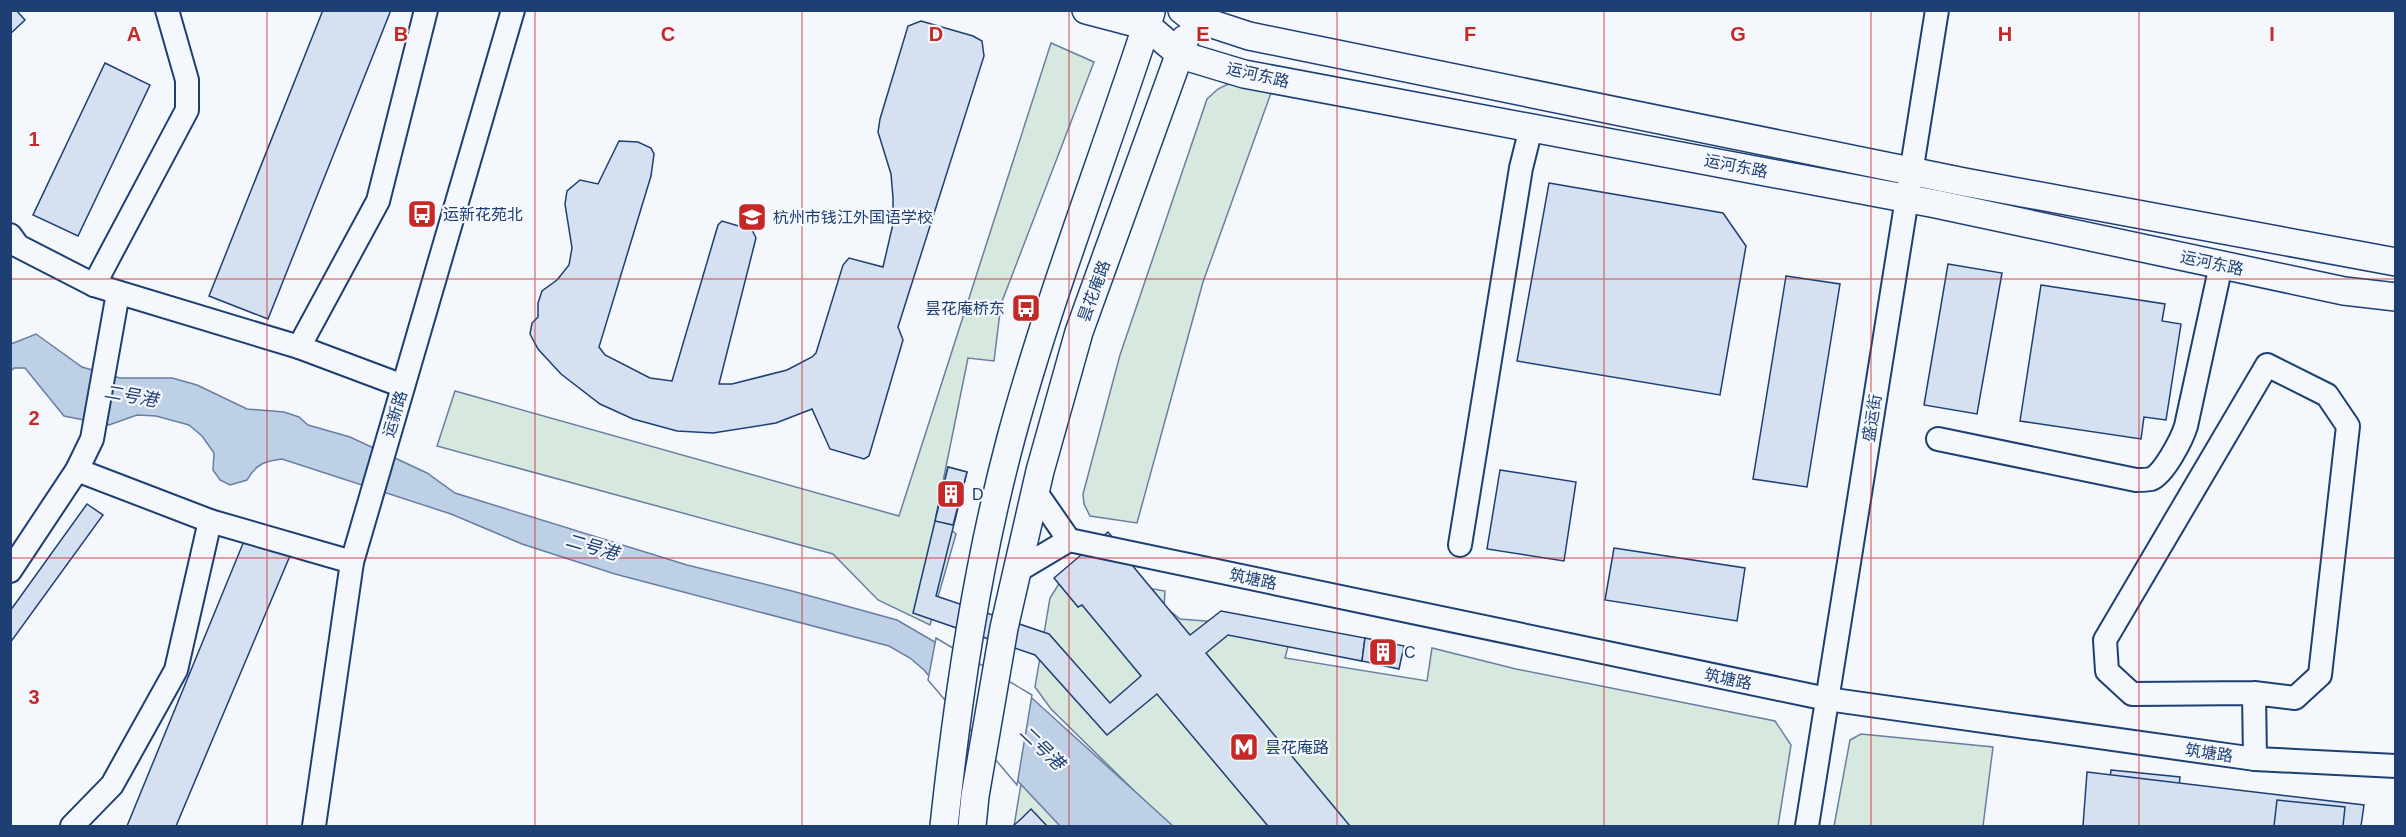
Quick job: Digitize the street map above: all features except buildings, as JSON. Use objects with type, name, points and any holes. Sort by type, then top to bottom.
[{"type":"main road","name":"运河东路","points":[[1086,10],[1149,18],[1181,55],[1244,74],[1907,198],[2344,291],[2396,297]]},
{"type":"main road","name":"运河东路","points":[[1189,13],[1249,36],[1911,171],[2396,262]]},
{"type":"main road","name":"昙花庵路","points":[[972,826],[975,796],[1004,628],[1035,491],[1078,332],[1181,55],[1189,13]]},
{"type":"main road","points":[[944,826],[972,619],[987,535],[1011,438],[1046,323],[1149,18]]},
{"type":"street","points":[[94,285],[187,110],[187,80],[167,10]]},
{"type":"street","points":[[299,347],[378,201],[426,10]]},
{"type":"street","name":"运新路","points":[[314,826],[352,562],[513,10]]},
{"type":"street","name":"盛运街","points":[[1807,826],[1937,10]]},
{"type":"street","points":[[1460,545],[1521,168],[1531,128]]},
{"type":"street","points":[[10,235],[18,246],[94,285],[299,347],[403,386]]},
{"type":"street","points":[[1938,439],[2136,480],[2152,478],[2160,472],[2182,439],[2221,265]]},
{"type":"street","points":[[10,571],[77,470],[92,439],[118,293]]},
{"type":"street","points":[[2267,365],[2327,395],[2348,426],[2320,675],[2295,698],[2254,693],[2132,694],[2107,671],[2105,640],[2267,365]]},
{"type":"street","points":[[77,470],[210,521],[352,562]]},
{"type":"street","points":[[1017,571],[1069,540],[1035,491]]},
{"type":"street","points":[[72,826],[112,785],[176,670],[210,521]]},
{"type":"street","name":"筑塘路","points":[[1069,540],[1827,699],[2255,759],[2396,766]]},
{"type":"street","points":[[2254,693],[2255,759]]},
{"type":"shaded area","points":[[1051,43],[1094,62],[1001,304],[994,361],[968,358],[936,516],[956,534],[930,625],[878,600],[833,554],[437,446],[455,391],[899,516]]},
{"type":"shaded area","points":[[1232,82],[1242,82],[1271,93],[1203,282],[1137,523],[1090,516],[1084,504],[1083,494],[1120,355],[1207,99],[1218,89]]},
{"type":"shaded area","points":[[1074,575],[1165,591],[1164,606],[1180,619],[1293,628],[1285,658],[1427,681],[1432,648],[1516,669],[1775,721],[1791,745],[1778,826],[1170,826],[1051,709],[1035,687],[1050,598],[1060,582]]},
{"type":"shaded area","points":[[1861,734],[1993,747],[1983,826],[1834,826],[1850,740]]},
{"type":"shaded area","points":[[1021,784],[1066,826],[1014,826]]},
{"type":"water","name":"二号港","points":[[36,334],[82,367],[120,378],[172,378],[197,385],[247,409],[284,412],[299,417],[308,425],[350,437],[427,473],[455,493],[687,565],[897,620],[1033,699],[1173,826],[1060,826],[1015,778],[924,670],[910,658],[889,646],[615,574],[522,544],[451,514],[282,459],[262,464],[247,480],[230,485],[220,480],[213,470],[214,453],[202,436],[189,425],[156,416],[137,415],[109,425],[64,416],[25,368],[14,368],[11,371],[11,344]]},
{"type":"pier","points":[[936,638],[1032,695],[1017,785],[928,680]]},
{"type":"place","name":"运新花苑北","points":[[422,214]]},
{"type":"place","name":"杭州市钱江外国语学校","points":[[752,217]]},
{"type":"place","name":"昙花庵桥东","points":[[1026,308]]},
{"type":"place","name":"D","points":[[951,494]]},
{"type":"place","name":"C","points":[[1383,652]]},
{"type":"place","name":"昙花庵路","points":[[1244,747]]}]
